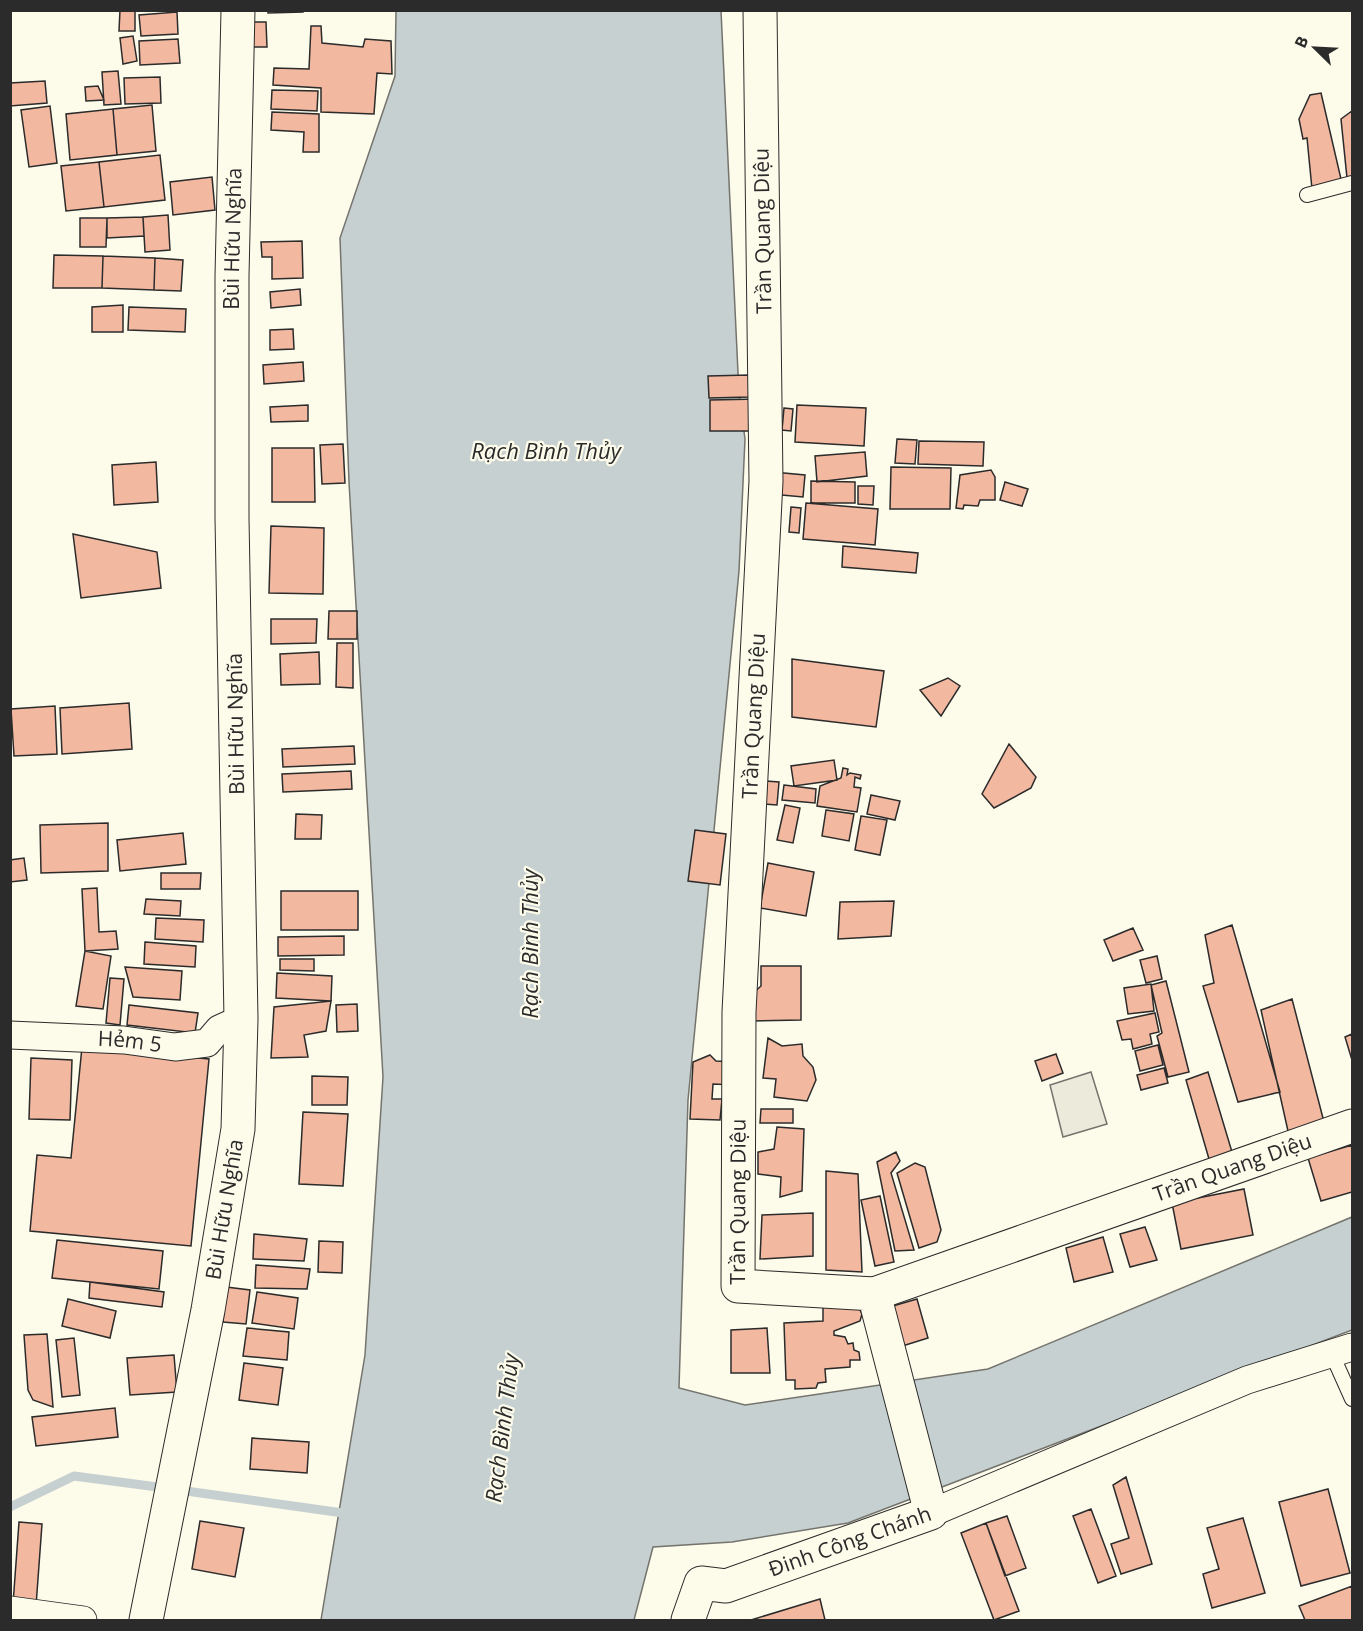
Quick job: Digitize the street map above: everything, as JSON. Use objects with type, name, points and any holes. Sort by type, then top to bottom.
[{"type":"street","name":"Bùi Hữu Nghĩa","points":[[146,1620],[208,1310],[238,1129],[241,1020],[232,507],[232,276],[238,10]]},
{"type":"street","name":"Trần Quang Diệu","points":[[760,10],[766,481],[739,1012],[738,1286],[874,1294],[1353,1126]]},
{"type":"street","name":"Hẻm 5","points":[[10,1035],[124,1040],[175,1047],[207,1043],[219,1029],[241,1020]]},
{"type":"street","name":"Đinh Công Chánh","points":[[688,1620],[701,1583],[726,1586],[928,1504],[896,1370],[874,1294]]},
{"type":"street","points":[[928,1504],[1247,1380],[1342,1349]]},
{"type":"street","points":[[10,1610],[83,1620]]},
{"type":"lane","points":[[1307,195],[1353,183]]},
{"type":"lane","points":[[1342,1349],[1353,1399]]},
{"type":"shaded area","points":[[1091,1072],[1107,1124],[1063,1137],[1050,1085]]},
{"type":"water","name":"Rạch Bình Thủy","points":[[396,11],[721,11],[739,394],[745,439],[739,571],[688,1100],[679,1388],[745,1405],[988,1369],[1352,1217],[1352,1330],[848,1523],[732,1542],[653,1547],[634,1620],[321,1620],[365,1355],[383,1077],[349,482],[340,238],[395,76]]},
{"type":"building","points":[[120,10],[135,10],[135,31],[119,31]]},
{"type":"building","points":[[268,10],[303,10],[303,12],[268,13]]},
{"type":"building","points":[[177,12],[178,34],[141,36],[139,15]]},
{"type":"building","points":[[251,22],[266,22],[267,47],[252,47]]},
{"type":"building","points":[[311,26],[321,26],[322,43],[363,47],[365,39],[391,41],[392,74],[377,73],[374,114],[321,112],[321,88],[273,85],[274,68],[309,69]]},
{"type":"building","points":[[133,36],[137,61],[123,64],[120,38]]},
{"type":"building","points":[[178,39],[180,63],[140,65],[139,41]]},
{"type":"building","points":[[118,71],[121,104],[104,105],[102,72]]},
{"type":"building","points":[[160,77],[161,103],[125,104],[124,78]]},
{"type":"building","points":[[45,81],[47,103],[10,106],[10,83]]},
{"type":"building","points":[[98,86],[104,100],[86,101],[85,87]]},
{"type":"building","points":[[272,90],[318,91],[317,111],[271,109]]},
{"type":"building","points":[[1321,93],[1341,179],[1312,189],[1307,138],[1303,139],[1299,119],[1310,95]]},
{"type":"building","points":[[152,105],[156,151],[117,155],[113,109]]},
{"type":"building","points":[[50,106],[57,163],[29,167],[21,110]]},
{"type":"building","points":[[113,109],[117,155],[70,160],[66,114]]},
{"type":"building","points":[[1352,111],[1352,177],[1347,178],[1341,119]]},
{"type":"building","points":[[272,112],[319,114],[319,152],[303,152],[304,132],[271,130]]},
{"type":"building","points":[[160,155],[165,200],[104,207],[99,162]]},
{"type":"building","points":[[99,162],[104,207],[66,211],[61,166]]},
{"type":"building","points":[[212,177],[215,210],[173,215],[170,182]]},
{"type":"building","points":[[168,215],[170,250],[145,252],[143,217]]},
{"type":"building","points":[[143,217],[144,236],[107,238],[107,218]]},
{"type":"building","points":[[80,218],[107,218],[106,247],[80,247]]},
{"type":"building","points":[[302,241],[303,278],[272,279],[272,257],[262,257],[261,242]]},
{"type":"building","points":[[54,255],[103,256],[102,288],[53,288]]},
{"type":"building","points":[[103,256],[155,258],[154,290],[102,288]]},
{"type":"building","points":[[155,258],[183,260],[181,291],[154,290]]},
{"type":"building","points":[[300,289],[301,305],[271,308],[270,292]]},
{"type":"building","points":[[123,305],[123,332],[92,332],[92,307]]},
{"type":"building","points":[[129,307],[186,309],[185,332],[128,330]]},
{"type":"building","points":[[293,329],[294,349],[270,350],[270,330]]},
{"type":"building","points":[[303,362],[304,381],[264,384],[263,365]]},
{"type":"building","points":[[749,375],[750,397],[709,398],[708,376]]},
{"type":"building","points":[[759,399],[759,431],[710,431],[710,400]]},
{"type":"building","points":[[308,405],[308,421],[271,422],[270,407]]},
{"type":"building","points":[[797,405],[866,408],[864,446],[795,442]]},
{"type":"building","points":[[784,408],[793,409],[791,431],[782,430]]},
{"type":"building","points":[[897,439],[917,440],[915,464],[895,463]]},
{"type":"building","points":[[919,441],[984,442],[983,466],[918,464]]},
{"type":"building","points":[[343,444],[345,483],[322,484],[320,445]]},
{"type":"building","points":[[272,448],[314,448],[315,502],[272,502]]},
{"type":"building","points":[[865,452],[867,476],[817,482],[815,456]]},
{"type":"building","points":[[156,462],[158,502],[114,505],[112,465]]},
{"type":"building","points":[[891,467],[951,468],[950,509],[890,509]]},
{"type":"building","points":[[991,470],[995,477],[995,500],[980,500],[978,506],[964,505],[963,509],[956,508],[960,475]]},
{"type":"building","points":[[773,472],[805,475],[803,497],[771,494]]},
{"type":"building","points":[[811,481],[855,482],[855,503],[811,503]]},
{"type":"building","points":[[1005,482],[1028,489],[1022,506],[1000,500]]},
{"type":"building","points":[[858,486],[874,486],[873,505],[858,504]]},
{"type":"building","points":[[806,503],[878,509],[875,545],[803,539]]},
{"type":"building","points":[[791,507],[801,508],[799,533],[789,532]]},
{"type":"building","points":[[271,526],[324,528],[323,594],[269,593]]},
{"type":"building","points":[[73,534],[157,552],[161,588],[81,598]]},
{"type":"building","points":[[843,546],[918,553],[916,573],[842,567]]},
{"type":"building","points":[[329,611],[357,611],[357,639],[328,639]]},
{"type":"building","points":[[271,619],[317,619],[316,643],[271,644]]},
{"type":"building","points":[[337,643],[353,643],[353,688],[336,687]]},
{"type":"building","points":[[319,652],[320,684],[281,685],[280,654]]},
{"type":"building","points":[[792,659],[884,671],[876,727],[792,717]]},
{"type":"building","points":[[948,678],[960,686],[941,716],[920,690]]},
{"type":"building","points":[[129,703],[132,749],[62,754],[60,708]]},
{"type":"building","points":[[55,706],[57,754],[14,756],[11,709]]},
{"type":"building","points":[[1009,744],[1036,777],[1031,788],[994,808],[982,794]]},
{"type":"building","points":[[354,746],[355,764],[283,767],[282,749]]},
{"type":"building","points":[[834,760],[837,780],[794,786],[791,766]]},
{"type":"building","points":[[843,768],[848,769],[847,775],[850,773],[861,775],[860,779],[855,777],[854,787],[861,788],[857,812],[817,806],[820,786],[841,778]]},
{"type":"building","points":[[351,771],[352,789],[283,792],[282,774]]},
{"type":"building","points":[[766,781],[779,782],[777,805],[764,804]]},
{"type":"building","points":[[784,785],[816,789],[815,803],[782,800]]},
{"type":"building","points":[[871,795],[900,801],[895,820],[867,814]]},
{"type":"building","points":[[785,805],[800,808],[793,843],[777,840]]},
{"type":"building","points":[[826,810],[854,814],[849,841],[822,836]]},
{"type":"building","points":[[296,814],[322,815],[321,839],[295,839]]},
{"type":"building","points":[[861,816],[887,820],[880,855],[855,850]]},
{"type":"building","points":[[108,823],[108,871],[41,873],[40,825]]},
{"type":"building","points":[[695,830],[726,834],[720,885],[688,881]]},
{"type":"building","points":[[183,833],[186,864],[120,871],[117,840]]},
{"type":"building","points":[[24,858],[27,880],[10,882],[10,860]]},
{"type":"building","points":[[768,863],[814,872],[806,916],[760,908]]},
{"type":"building","points":[[161,873],[201,873],[200,889],[161,889]]},
{"type":"building","points":[[97,888],[99,932],[116,931],[118,949],[85,951],[82,889]]},
{"type":"building","points":[[281,891],[358,891],[358,930],[281,930]]},
{"type":"building","points":[[146,899],[181,901],[180,916],[144,914]]},
{"type":"building","points":[[894,901],[891,936],[838,939],[840,902]]},
{"type":"building","points":[[156,918],[204,920],[203,942],[155,939]]},
{"type":"building","points":[[1232,925],[1280,1092],[1238,1102],[1203,986],[1214,983],[1205,935]]},
{"type":"building","points":[[1133,928],[1143,950],[1113,961],[1104,940]]},
{"type":"building","points":[[344,936],[344,955],[278,956],[278,937]]},
{"type":"building","points":[[145,942],[196,946],[195,967],[144,964]]},
{"type":"building","points":[[85,951],[111,956],[103,1009],[76,1006]]},
{"type":"building","points":[[1157,956],[1162,979],[1146,983],[1140,960]]},
{"type":"building","points":[[280,959],[314,959],[314,971],[280,970]]},
{"type":"building","points":[[761,966],[801,966],[801,1020],[750,1021],[750,996],[761,986]]},
{"type":"building","points":[[125,967],[182,971],[180,1000],[133,997]]},
{"type":"building","points":[[277,973],[332,976],[331,1001],[276,998]]},
{"type":"building","points":[[110,978],[124,979],[120,1025],[106,1023]]},
{"type":"building","points":[[1166,981],[1189,1072],[1168,1077],[1157,1036],[1162,1033],[1151,985]]},
{"type":"building","points":[[1151,984],[1154,1011],[1128,1014],[1124,988]]},
{"type":"building","points":[[1292,999],[1324,1122],[1288,1131],[1261,1010]]},
{"type":"building","points":[[331,1001],[326,1031],[304,1035],[308,1057],[271,1058],[274,1007]]},
{"type":"building","points":[[357,1004],[358,1031],[337,1032],[336,1005]]},
{"type":"building","points":[[129,1005],[198,1013],[195,1033],[127,1025]]},
{"type":"building","points":[[1155,1013],[1159,1032],[1150,1034],[1152,1044],[1133,1049],[1131,1039],[1122,1040],[1117,1021]]},
{"type":"building","points":[[1352,1034],[1352,1060],[1345,1037]]},
{"type":"building","points":[[768,1038],[782,1046],[802,1044],[803,1056],[813,1067],[816,1080],[807,1101],[774,1097],[776,1079],[763,1078]]},
{"type":"building","points":[[1158,1045],[1163,1065],[1140,1071],[1135,1051]]},
{"type":"building","points":[[82,1047],[209,1059],[191,1246],[30,1231],[37,1155],[71,1158]]},
{"type":"building","points":[[1056,1054],[1063,1073],[1042,1081],[1035,1061]]},
{"type":"building","points":[[710,1055],[716,1061],[736,1062],[735,1085],[713,1084],[712,1099],[722,1099],[720,1120],[690,1119],[693,1062]]},
{"type":"building","points":[[31,1058],[72,1060],[70,1120],[29,1119]]},
{"type":"building","points":[[1164,1068],[1168,1083],[1141,1090],[1137,1075]]},
{"type":"building","points":[[1208,1072],[1232,1152],[1209,1159],[1186,1080]]},
{"type":"building","points":[[312,1076],[348,1077],[347,1105],[312,1105]]},
{"type":"building","points":[[761,1109],[793,1109],[793,1123],[760,1123]]},
{"type":"building","points":[[303,1112],[348,1114],[343,1186],[299,1184]]},
{"type":"building","points":[[777,1127],[804,1129],[802,1191],[780,1197],[781,1177],[758,1174],[758,1152],[774,1149]]},
{"type":"building","points":[[1352,1145],[1352,1192],[1321,1201],[1308,1158]]},
{"type":"building","points":[[896,1152],[900,1161],[891,1173],[914,1250],[895,1251],[877,1162]]},
{"type":"building","points":[[915,1163],[925,1167],[941,1230],[937,1242],[919,1248],[897,1173]]},
{"type":"building","points":[[826,1171],[858,1174],[862,1272],[826,1270]]},
{"type":"building","points":[[1244,1189],[1253,1235],[1181,1249],[1172,1203]]},
{"type":"building","points":[[880,1196],[894,1262],[875,1266],[861,1200]]},
{"type":"building","points":[[813,1213],[813,1256],[760,1259],[762,1215]]},
{"type":"building","points":[[1145,1227],[1157,1260],[1130,1267],[1120,1234]]},
{"type":"building","points":[[254,1234],[307,1239],[304,1261],[253,1259]]},
{"type":"building","points":[[1103,1237],[1113,1272],[1074,1282],[1066,1248]]},
{"type":"building","points":[[57,1240],[163,1251],[159,1289],[52,1278]]},
{"type":"building","points":[[319,1241],[343,1242],[342,1273],[318,1272]]},
{"type":"building","points":[[256,1265],[310,1269],[307,1289],[255,1288]]},
{"type":"building","points":[[90,1282],[164,1292],[162,1307],[89,1298]]},
{"type":"building","points":[[226,1287],[250,1290],[246,1324],[223,1322]]},
{"type":"building","points":[[257,1292],[298,1298],[294,1329],[252,1323]]},
{"type":"building","points":[[68,1299],[116,1311],[110,1338],[62,1326]]},
{"type":"building","points":[[917,1299],[928,1338],[896,1348],[886,1308]]},
{"type":"building","points":[[858,1306],[862,1314],[860,1321],[834,1331],[834,1335],[845,1337],[848,1344],[853,1343],[854,1350],[859,1352],[860,1360],[850,1360],[850,1367],[825,1369],[826,1382],[818,1383],[816,1388],[795,1389],[795,1380],[786,1380],[784,1323],[823,1321],[823,1307]]},
{"type":"building","points":[[247,1328],[289,1332],[287,1360],[243,1356]]},
{"type":"building","points":[[767,1328],[770,1373],[731,1373],[731,1330]]},
{"type":"building","points":[[47,1334],[53,1407],[33,1400],[28,1390],[24,1335]]},
{"type":"building","points":[[74,1338],[80,1395],[62,1397],[56,1340]]},
{"type":"building","points":[[174,1355],[177,1392],[130,1395],[127,1358]]},
{"type":"building","points":[[244,1363],[283,1368],[278,1405],[239,1400]]},
{"type":"building","points":[[115,1408],[118,1437],[36,1446],[32,1417]]},
{"type":"building","points":[[252,1438],[309,1442],[307,1473],[250,1469]]},
{"type":"building","points":[[1126,1477],[1152,1564],[1121,1574],[1111,1544],[1129,1538],[1113,1485]]},
{"type":"building","points":[[1328,1489],[1350,1573],[1301,1586],[1279,1502]]},
{"type":"building","points":[[1091,1509],[1116,1576],[1098,1583],[1073,1516]]},
{"type":"building","points":[[1007,1516],[1026,1568],[1005,1576],[986,1523]]},
{"type":"building","points":[[1243,1518],[1265,1593],[1212,1608],[1203,1574],[1219,1569],[1207,1528]]},
{"type":"building","points":[[200,1521],[244,1528],[235,1577],[192,1569]]},
{"type":"building","points":[[19,1522],[42,1524],[36,1606],[13,1604]]},
{"type":"building","points":[[986,1523],[1019,1611],[994,1620],[961,1533]]},
{"type":"building","points":[[1352,1586],[1352,1620],[1305,1620],[1299,1606]]},
{"type":"building","points":[[820,1599],[825,1620],[751,1620]]},
{"type":"waterway","points":[[10,1507],[74,1476],[165,1488]]},
{"type":"waterway","points":[[179,1490],[350,1514]]}]
